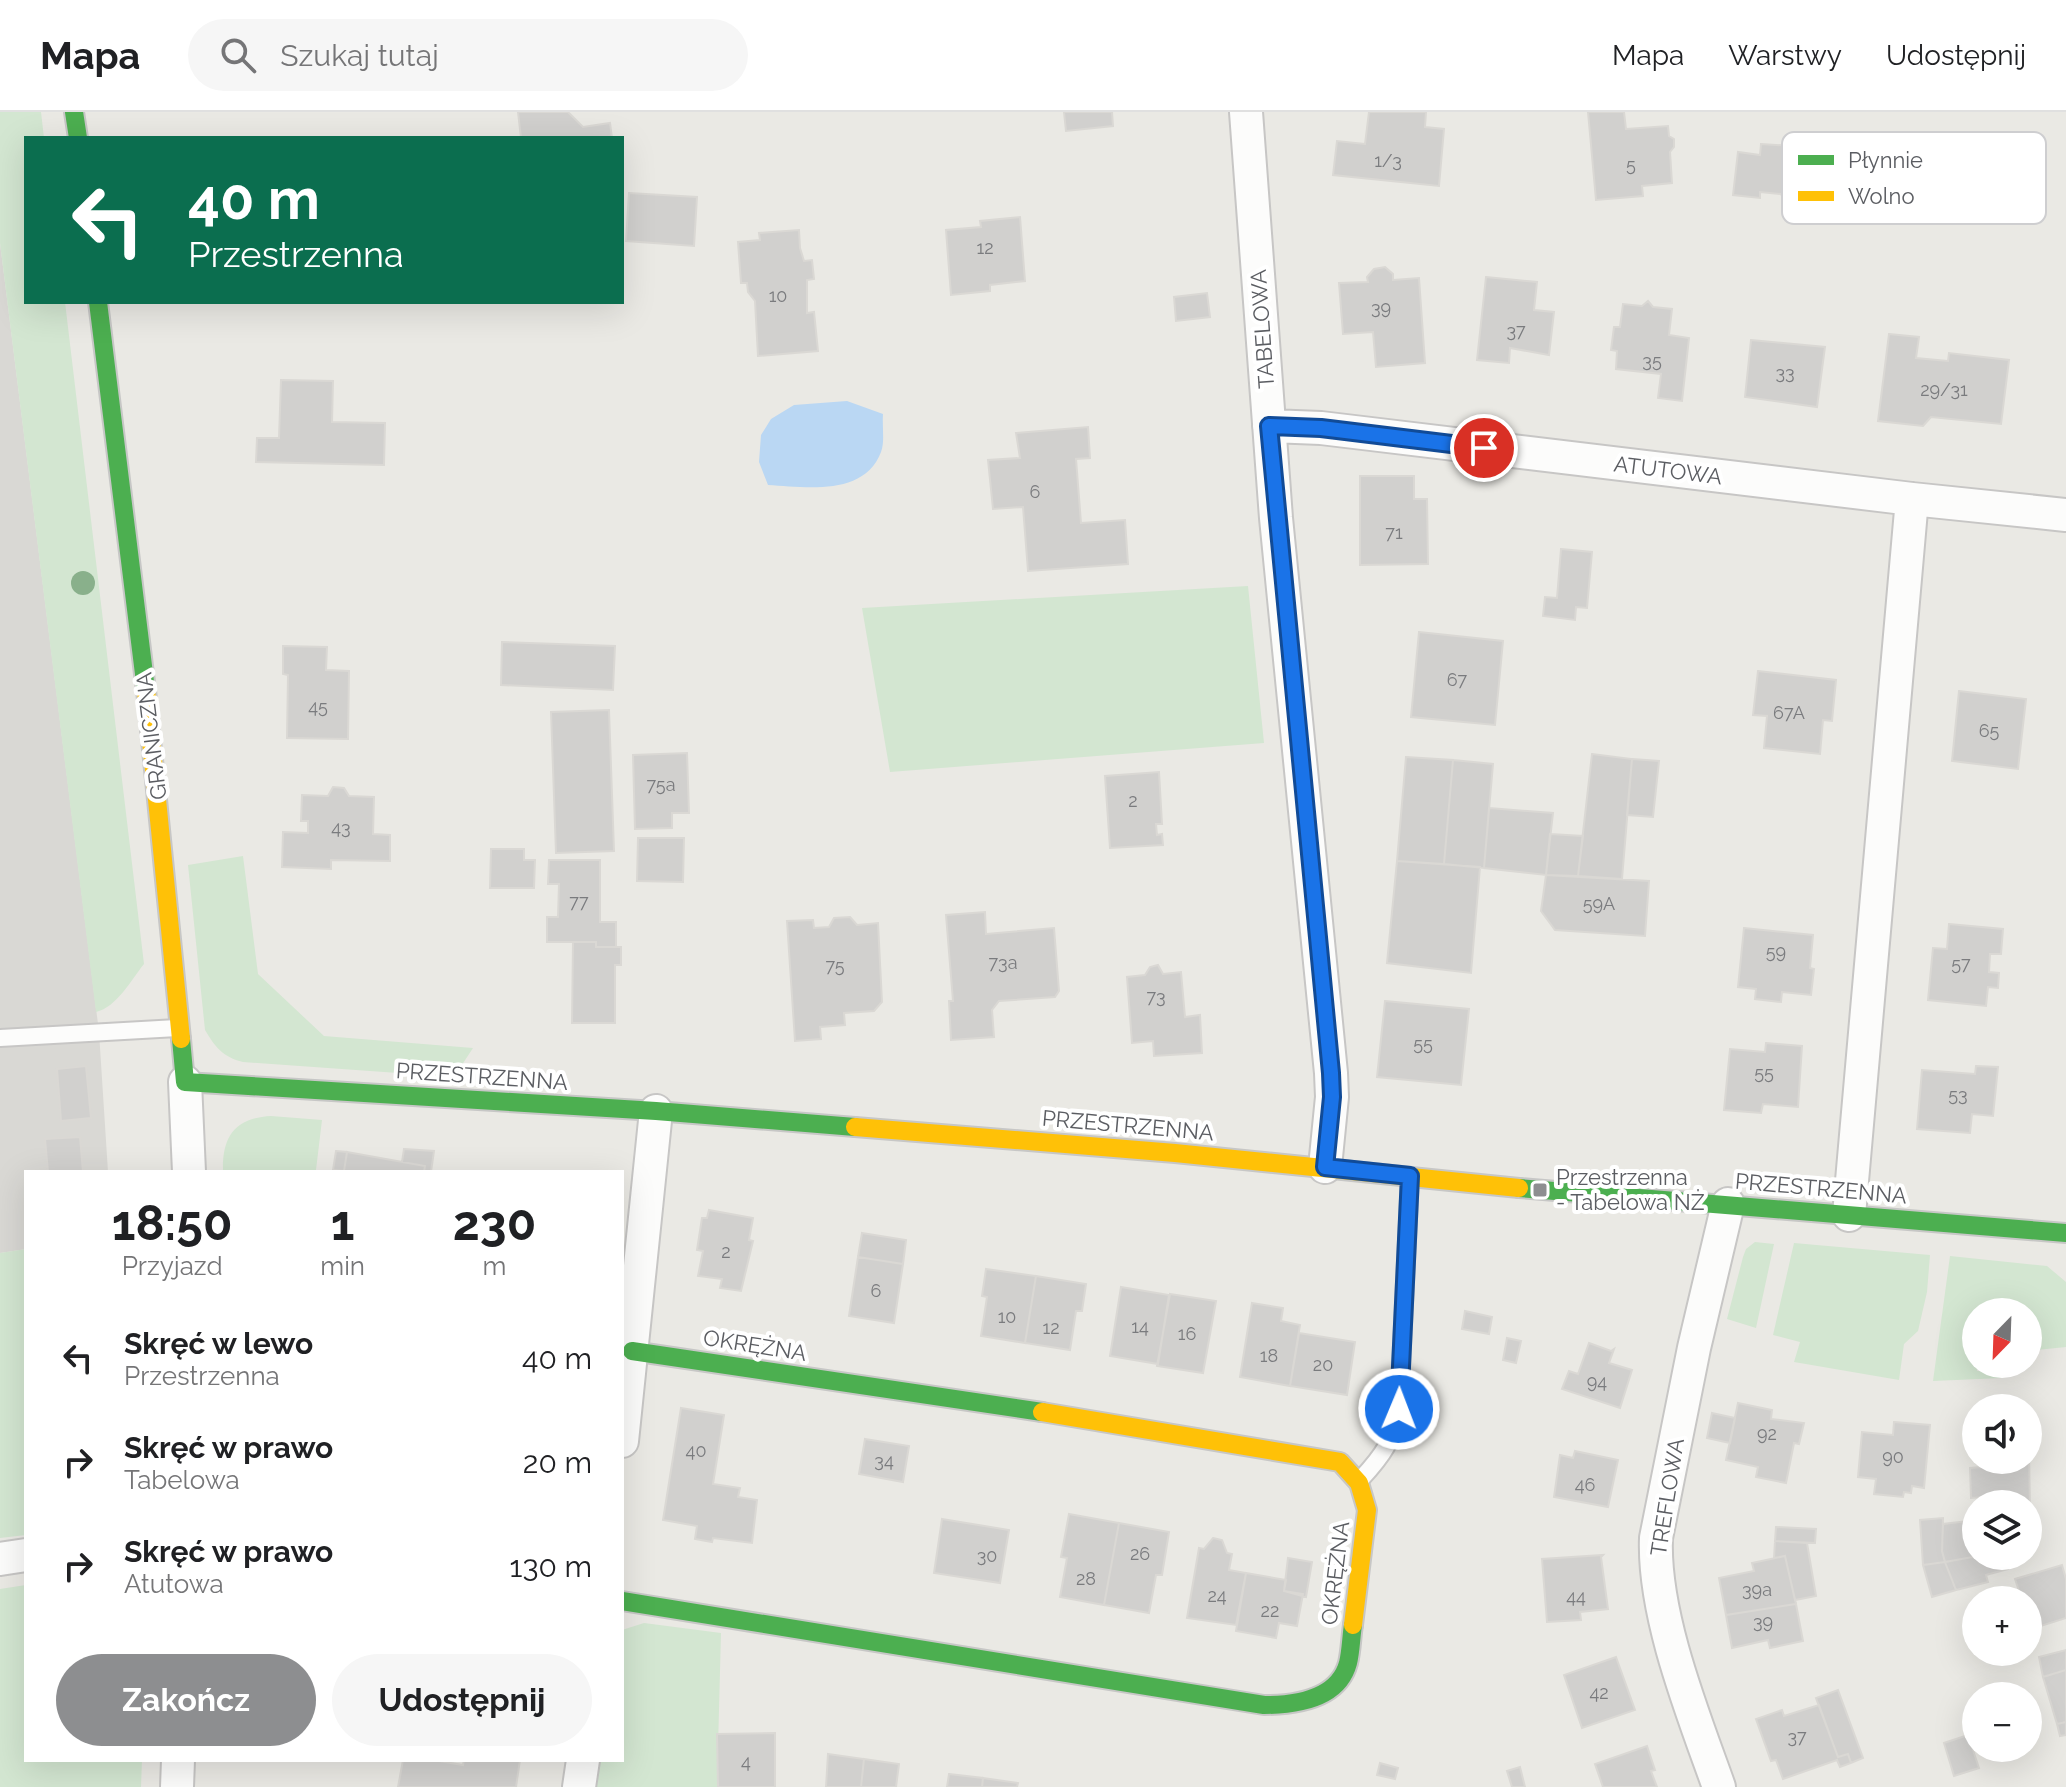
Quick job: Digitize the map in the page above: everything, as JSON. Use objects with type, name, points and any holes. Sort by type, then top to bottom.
[{"type":"street","points":[[74,112],[78,136]]},
{"type":"street","name":"TABELOWA","points":[[1246,112],[1269,426],[1331,1073],[1332,1097],[1325,1167]]},
{"type":"street","name":"GRANICZNA","points":[[98,304],[156,770],[185,1082],[189,1170]]},
{"type":"street","name":"ATUTOWA","points":[[1269,426],[1321,428],[2066,515]]},
{"type":"street","points":[[1849,1215],[1912,499]]},
{"type":"street","name":"PRZESTRZENNA","points":[[185,1082],[656,1111],[1325,1167],[1540,1190],[2066,1233]]},
{"type":"street","points":[[624,1423],[656,1111]]},
{"type":"street","name":"TREFLOWA","points":[[1719,1787],[1685,1689],[1655,1563],[1656,1538],[1682,1406],[1728,1204]]},
{"type":"street","name":"OKRĘŻNA","points":[[624,1601],[1264,1705],[1294,1705],[1315,1699],[1337,1684],[1348,1665],[1367,1510],[1364,1489],[1350,1469],[1340,1462],[1160,1430],[632,1351]]},
{"type":"street","points":[[0,1559],[24,1555]]},
{"type":"street","points":[[177,1787],[178,1762]]},
{"type":"street","points":[[579,1787],[583,1762]]},
{"type":"lane","points":[[0,1038],[179,1028]]},
{"type":"lane","points":[[1359,1481],[1382,1457],[1394,1435],[1399,1409],[1410,1176]]},
{"type":"shaded area","points":[[0,243],[99,1032],[108,1170],[24,1170],[24,1249],[0,1253]]},
{"type":"green space","points":[[0,112],[41,112],[44,136],[24,136],[24,304],[65,304],[144,964],[111,1005],[96,1012],[0,243]]},
{"type":"green space","points":[[1248,586],[1264,743],[890,772],[862,608]]},
{"type":"green space","points":[[243,856],[258,974],[324,1036],[473,1048],[454,1077],[243,1062],[216,1046],[205,1030],[188,865]]},
{"type":"green space","points":[[271,1116],[322,1120],[316,1170],[223,1170],[228,1139],[239,1125]]},
{"type":"green space","points":[[1755,1242],[1774,1244],[1756,1328],[1727,1319],[1743,1257],[1746,1249]]},
{"type":"green space","points":[[1794,1243],[1930,1255],[1927,1292],[1918,1331],[1904,1344],[1899,1380],[1794,1362],[1800,1342],[1773,1335]]},
{"type":"green space","points":[[24,1249],[24,1535],[0,1538],[0,1253]]},
{"type":"green space","points":[[1950,1256],[2047,1266],[2066,1282],[2066,1347],[2042,1350],[2042,1298],[1962,1298],[1962,1378],[2002,1378],[1933,1381]]},
{"type":"green space","points":[[24,1585],[24,1762],[142,1762],[141,1787],[0,1787],[0,1589]]},
{"type":"green space","points":[[644,1623],[721,1633],[717,1787],[590,1787],[593,1762],[624,1762],[624,1629]]},
{"type":"water","points":[[847,401],[883,414],[882,448],[873,466],[848,483],[832,486],[768,485],[759,462],[761,435],[771,419],[794,405]]},
{"type":"building","points":[[518,112],[568,112],[583,127],[610,123],[612,136],[521,136]]},
{"type":"building","points":[[1064,112],[1112,112],[1113,126],[1066,131]]},
{"type":"building","points":[[1369,112],[1426,112],[1425,127],[1444,129],[1439,186],[1333,175],[1337,141],[1365,144]]},
{"type":"building","points":[[1588,112],[1624,112],[1626,129],[1668,126],[1669,136],[1674,139],[1670,152],[1672,183],[1642,186],[1643,196],[1596,200]]},
{"type":"building","points":[[1761,144],[1782,145],[1782,196],[1760,192],[1760,198],[1733,195],[1738,152],[1760,155]]},
{"type":"building","points":[[629,193],[697,197],[694,246],[626,241]]},
{"type":"building","points":[[1020,217],[1025,281],[990,285],[990,291],[951,295],[946,230],[981,227],[980,221]]},
{"type":"building","points":[[799,230],[804,261],[812,260],[814,279],[807,280],[807,313],[814,312],[818,351],[758,356],[755,301],[748,292],[747,283],[741,283],[738,242],[760,240],[759,233]]},
{"type":"building","points":[[1385,267],[1393,274],[1393,280],[1419,278],[1425,363],[1376,367],[1373,332],[1343,334],[1339,283],[1368,282],[1367,277],[1374,269]]},
{"type":"building","points":[[1486,277],[1537,282],[1534,310],[1554,312],[1549,355],[1510,348],[1509,363],[1477,360]]},
{"type":"building","points":[[1207,293],[1210,317],[1176,321],[1174,297]]},
{"type":"building","points":[[1648,301],[1653,307],[1672,309],[1669,335],[1689,338],[1682,401],[1658,398],[1661,374],[1616,369],[1617,351],[1611,350],[1614,327],[1620,327],[1623,304],[1642,306]]},
{"type":"building","points":[[1889,334],[1919,337],[1916,358],[1948,361],[1949,353],[2009,360],[2001,424],[1931,417],[1923,426],[1878,421]]},
{"type":"building","points":[[1751,340],[1825,347],[1817,407],[1745,397]]},
{"type":"building","points":[[281,380],[333,381],[332,422],[385,423],[384,465],[256,462],[257,438],[279,438]]},
{"type":"building","points":[[1088,427],[1090,458],[1076,459],[1081,523],[1125,520],[1128,564],[1028,571],[1023,507],[993,509],[988,460],[1020,458],[1016,433]]},
{"type":"building","points":[[1360,476],[1414,476],[1414,499],[1427,499],[1428,564],[1360,565]]},
{"type":"building","points":[[1561,549],[1592,552],[1587,608],[1576,607],[1575,620],[1543,616],[1545,597],[1557,598]]},
{"type":"building","points":[[1419,632],[1503,641],[1495,725],[1411,717]]},
{"type":"building","points":[[502,642],[615,646],[613,690],[501,685]]},
{"type":"building","points":[[283,646],[327,647],[326,670],[349,671],[348,739],[287,738],[288,675],[283,674]]},
{"type":"building","points":[[1758,671],[1836,680],[1832,721],[1823,720],[1820,754],[1764,748],[1767,716],[1753,715]]},
{"type":"building","points":[[1959,691],[2026,699],[2018,769],[1952,761]]},
{"type":"building","points":[[609,710],[614,851],[556,853],[551,712]]},
{"type":"building","points":[[687,753],[689,813],[672,813],[672,828],[635,829],[633,755]]},
{"type":"building","points":[[1592,754],[1632,759],[1622,879],[1578,876]]},
{"type":"building","points":[[1406,757],[1453,760],[1444,864],[1397,861]]},
{"type":"building","points":[[1632,759],[1659,761],[1653,817],[1627,815]]},
{"type":"building","points":[[1453,760],[1493,764],[1484,868],[1444,864]]},
{"type":"building","points":[[1159,772],[1162,824],[1156,824],[1157,835],[1162,834],[1163,845],[1110,848],[1105,776]]},
{"type":"building","points":[[333,787],[344,788],[349,796],[374,797],[373,834],[390,835],[390,861],[331,860],[331,869],[282,867],[283,832],[308,833],[308,821],[301,821],[302,795],[328,796]]},
{"type":"building","points":[[1489,808],[1553,813],[1546,875],[1484,868]]},
{"type":"building","points":[[1550,834],[1583,836],[1578,876],[1546,875]]},
{"type":"building","points":[[638,838],[684,838],[683,882],[637,881]]},
{"type":"building","points":[[491,849],[524,849],[524,860],[535,860],[534,888],[490,888]]},
{"type":"building","points":[[549,860],[600,860],[600,922],[616,922],[616,947],[596,947],[596,942],[547,942],[547,917],[558,917],[559,884],[548,884]]},
{"type":"building","points":[[1397,861],[1480,867],[1471,973],[1387,963]]},
{"type":"building","points":[[1546,875],[1649,881],[1645,936],[1555,930],[1541,911]]},
{"type":"building","points":[[985,912],[986,934],[1054,928],[1059,991],[1055,997],[999,1001],[992,1010],[994,1037],[951,1040],[949,1001],[953,1001],[946,915]]},
{"type":"building","points":[[850,917],[857,925],[878,923],[882,1002],[874,1011],[844,1013],[845,1025],[820,1027],[821,1039],[795,1041],[787,921],[813,920],[814,928],[829,927],[834,918]]},
{"type":"building","points":[[1949,924],[2003,929],[2001,954],[1990,954],[1989,972],[1999,973],[1998,988],[1988,987],[1986,1006],[1928,1000],[1933,948],[1947,949]]},
{"type":"building","points":[[1744,928],[1813,935],[1811,995],[1782,992],[1781,1002],[1755,999],[1756,989],[1738,987]]},
{"type":"building","points":[[573,942],[596,942],[596,947],[621,947],[621,965],[615,965],[615,1023],[572,1023]]},
{"type":"building","points":[[1158,965],[1163,974],[1181,972],[1185,1017],[1200,1015],[1202,1053],[1154,1056],[1153,1041],[1132,1043],[1127,977],[1145,975],[1150,967]]},
{"type":"building","points":[[1385,1001],[1469,1009],[1461,1085],[1377,1077]]},
{"type":"building","points":[[1766,1043],[1802,1046],[1798,1107],[1763,1104],[1761,1113],[1724,1110],[1730,1049],[1765,1052]]},
{"type":"building","points":[[86,1066],[91,1118],[61,1121],[57,1069]]},
{"type":"building","points":[[1976,1066],[1998,1067],[1993,1116],[1972,1114],[1970,1133],[1917,1129],[1922,1070],[1975,1074]]},
{"type":"building","points":[[80,1137],[83,1170],[48,1170],[45,1139]]},
{"type":"building","points":[[404,1149],[434,1151],[431,1170],[402,1162]]},
{"type":"building","points":[[336,1151],[347,1152],[344,1170],[333,1170]]},
{"type":"building","points":[[347,1152],[425,1166],[424,1170],[344,1170]]},
{"type":"building","points":[[709,1210],[753,1218],[749,1240],[753,1241],[741,1291],[720,1288],[722,1279],[698,1276],[703,1251],[697,1250],[702,1218],[707,1218]]},
{"type":"building","points":[[862,1233],[906,1240],[903,1264],[858,1257]]},
{"type":"building","points":[[858,1257],[903,1264],[894,1323],[849,1316]]},
{"type":"building","points":[[986,1269],[1036,1276],[1025,1343],[981,1336],[987,1297],[982,1296]]},
{"type":"building","points":[[1036,1276],[1086,1284],[1082,1311],[1076,1311],[1070,1350],[1025,1343]]},
{"type":"building","points":[[1121,1287],[1169,1295],[1158,1364],[1110,1356]]},
{"type":"building","points":[[1170,1294],[1216,1301],[1203,1373],[1157,1366]]},
{"type":"building","points":[[1252,1303],[1283,1308],[1281,1321],[1300,1325],[1290,1386],[1240,1377]]},
{"type":"building","points":[[1465,1311],[1492,1317],[1489,1334],[1462,1329]]},
{"type":"building","points":[[1299,1333],[1355,1342],[1347,1395],[1290,1386]]},
{"type":"building","points":[[1507,1338],[1521,1341],[1516,1363],[1503,1360]]},
{"type":"building","points":[[1589,1343],[1611,1351],[1614,1349],[1609,1363],[1632,1370],[1620,1408],[1562,1389],[1569,1371],[1578,1374]]},
{"type":"building","points":[[1738,1403],[1772,1410],[1771,1419],[1804,1423],[1799,1444],[1794,1443],[1786,1483],[1756,1477],[1758,1467],[1726,1460]]},
{"type":"building","points":[[681,1408],[724,1415],[713,1484],[740,1488],[738,1497],[757,1500],[752,1543],[695,1539],[697,1526],[663,1520]]},
{"type":"building","points":[[1712,1413],[1735,1418],[1730,1443],[1707,1438]]},
{"type":"building","points":[[1894,1422],[1930,1425],[1924,1488],[1912,1486],[1911,1493],[1904,1492],[1903,1497],[1874,1494],[1876,1479],[1858,1477],[1862,1432],[1893,1435]]},
{"type":"building","points":[[865,1439],[909,1446],[903,1482],[859,1474]]},
{"type":"building","points":[[1575,1451],[1618,1460],[1608,1507],[1554,1497],[1560,1455],[1573,1458]]},
{"type":"building","points":[[1970,1474],[2029,1474],[2030,1490],[1971,1490]]},
{"type":"building","points":[[1069,1514],[1119,1523],[1104,1605],[1060,1597],[1067,1558],[1061,1557]]},
{"type":"building","points":[[1943,1518],[1942,1551],[1945,1562],[1923,1565],[1920,1520]]},
{"type":"building","points":[[942,1519],[1009,1530],[1000,1583],[934,1573]]},
{"type":"building","points":[[1962,1522],[1962,1559],[1945,1562],[1942,1551],[1943,1524]]},
{"type":"building","points":[[1119,1523],[1169,1532],[1162,1575],[1156,1575],[1149,1613],[1104,1605]]},
{"type":"building","points":[[1776,1527],[1816,1529],[1815,1543],[1775,1541]]},
{"type":"building","points":[[1213,1538],[1222,1540],[1227,1553],[1232,1554],[1229,1570],[1246,1573],[1236,1625],[1187,1618],[1199,1548],[1204,1549]]},
{"type":"building","points":[[1775,1541],[1807,1543],[1816,1596],[1795,1600],[1785,1556],[1774,1558]]},
{"type":"building","points":[[1603,1555],[1608,1609],[1580,1612],[1581,1620],[1547,1622],[1542,1559]]},
{"type":"building","points":[[1785,1556],[1796,1604],[1726,1615],[1719,1578],[1754,1571],[1752,1563]]},
{"type":"building","points":[[1288,1558],[1312,1562],[1306,1597],[1284,1591]]},
{"type":"building","points":[[1962,1559],[1962,1570],[2004,1570],[1986,1575],[1988,1582],[1962,1586],[1956,1590],[1945,1562]]},
{"type":"building","points":[[1945,1562],[1956,1590],[1932,1597],[1923,1565]]},
{"type":"building","points":[[2062,1565],[2066,1579],[2066,1618],[2042,1626],[2042,1586],[2017,1586],[2015,1579]]},
{"type":"building","points":[[1246,1573],[1286,1580],[1284,1591],[1303,1594],[1297,1626],[1279,1623],[1276,1638],[1236,1631]]},
{"type":"building","points":[[1796,1604],[1803,1641],[1770,1648],[1768,1640],[1732,1648],[1726,1615]]},
{"type":"building","points":[[2066,1650],[2066,1670],[2043,1677],[2042,1656]]},
{"type":"building","points":[[1616,1657],[1635,1710],[1582,1728],[1564,1675]]},
{"type":"building","points":[[2066,1670],[2066,1722],[2057,1724],[2043,1677]]},
{"type":"building","points":[[1838,1690],[1863,1758],[1851,1763],[1848,1754],[1838,1757],[1816,1698]]},
{"type":"building","points":[[1819,1705],[1838,1757],[1848,1754],[1851,1763],[1840,1767],[1837,1760],[1783,1779],[1776,1760],[1771,1761],[1756,1719],[1782,1710],[1784,1716]]},
{"type":"building","points":[[2066,1722],[2066,1735],[2060,1736],[2057,1724]]},
{"type":"building","points":[[775,1733],[775,1787],[718,1787],[717,1734]]},
{"type":"building","points":[[1962,1737],[1962,1762],[1977,1762],[1979,1768],[1954,1776],[1944,1743]]},
{"type":"building","points":[[1647,1746],[1657,1787],[1603,1787],[1595,1764]]},
{"type":"building","points":[[828,1754],[864,1759],[861,1787],[826,1787]]},
{"type":"building","points":[[864,1759],[899,1764],[896,1787],[861,1787]]},
{"type":"building","points":[[403,1762],[463,1765],[464,1762],[520,1762],[516,1787],[398,1787]]},
{"type":"building","points":[[1380,1763],[1398,1768],[1395,1779],[1377,1775]]},
{"type":"building","points":[[1520,1767],[1525,1787],[1512,1787],[1507,1771]]},
{"type":"building","points":[[949,1774],[983,1778],[982,1787],[947,1787]]},
{"type":"building","points":[[983,1778],[1018,1783],[1017,1787],[982,1787]]},
{"type":"traffic: fast","points":[[74,112],[78,136]]},
{"type":"traffic: fast","points":[[98,304],[146,690]]},
{"type":"traffic: fast","points":[[181,1039],[185,1082],[656,1111],[855,1127]]},
{"type":"traffic: fast","points":[[1519,1188],[2066,1233]]},
{"type":"traffic: fast","points":[[632,1351],[1042,1412]]},
{"type":"traffic: fast","points":[[624,1601],[1264,1705],[1289,1704],[1314,1698],[1335,1685],[1348,1663],[1353,1625]]},
{"type":"traffic: slow","points":[[146,690],[181,1039]]},
{"type":"traffic: slow","points":[[855,1127],[1175,1153],[1519,1188]]},
{"type":"traffic: slow","points":[[1042,1412],[1340,1462],[1359,1483],[1367,1510],[1353,1625]]},
{"type":"place","name":"Przestrzenna - Tabelowa NŻ","points":[[1540,1190]]},
{"type":"route","points":[[1399,1409],[1410,1176],[1325,1167],[1332,1097],[1331,1073],[1269,426],[1321,428],[1484,448]]}]
